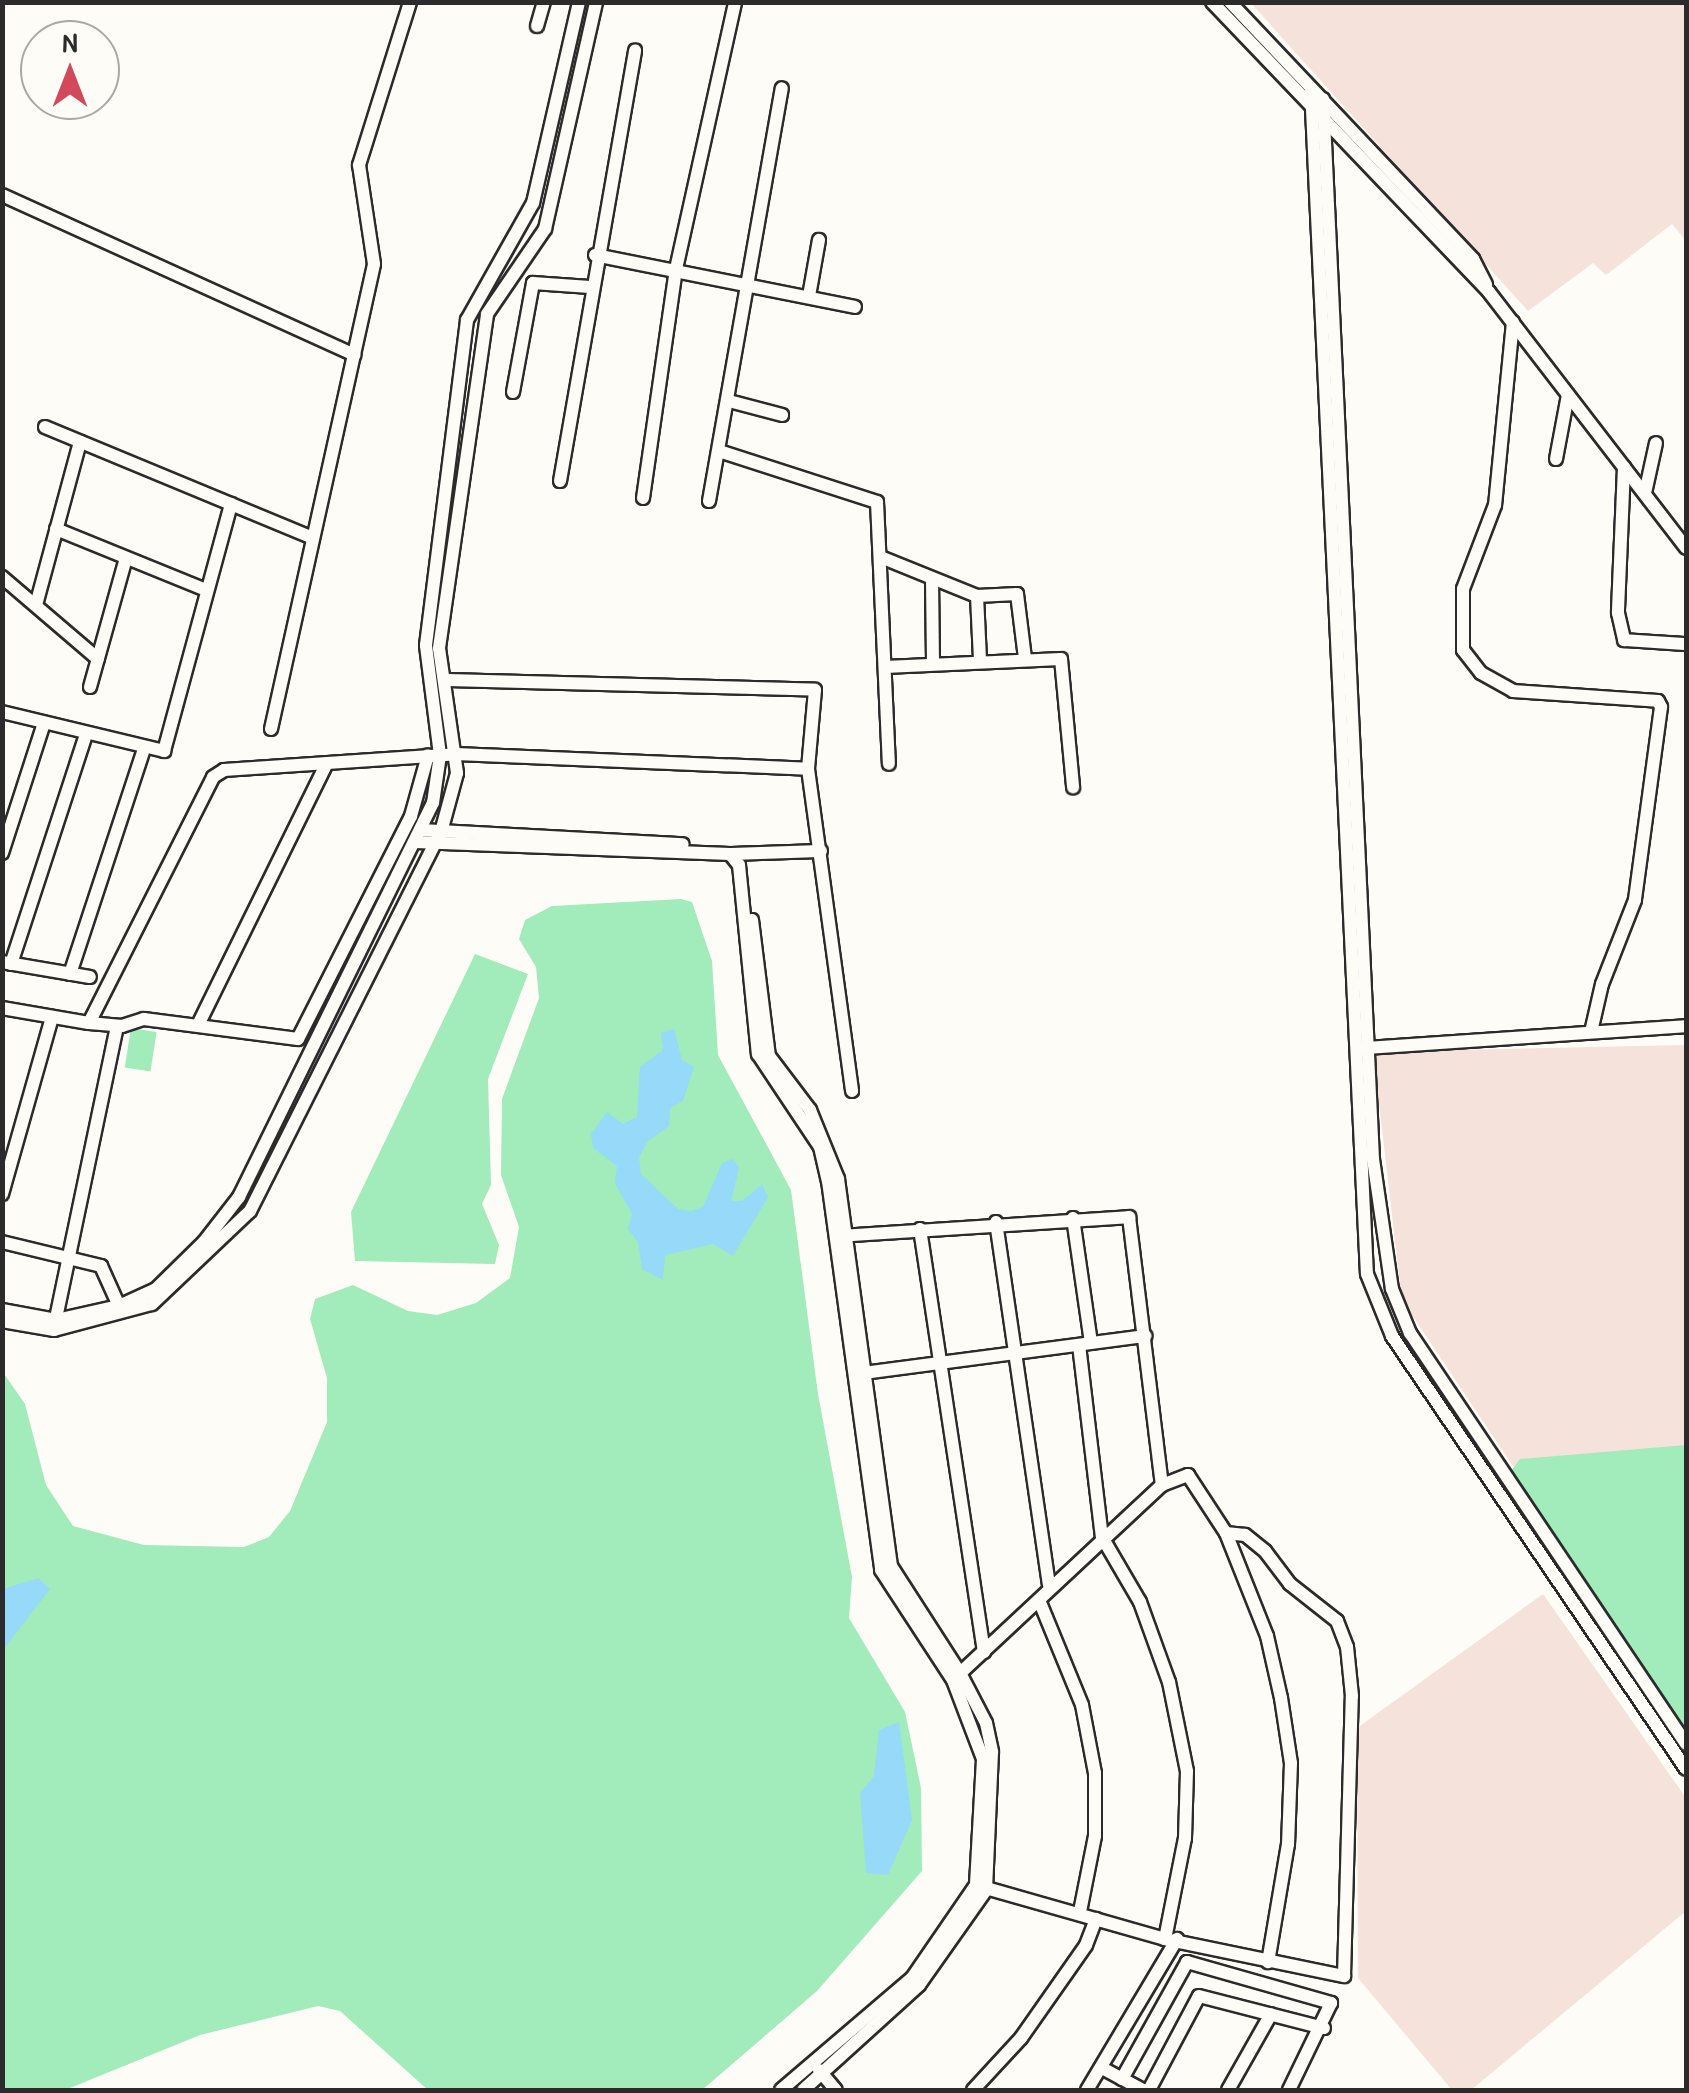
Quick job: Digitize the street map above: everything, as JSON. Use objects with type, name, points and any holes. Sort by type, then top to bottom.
[{"type":"street","points":[[271,729],[376,248],[359,166],[410,2]]},
{"type":"street","points":[[538,26],[544,2]]},
{"type":"street","points":[[2,1310],[54,1325],[119,1306],[156,1289],[204,1242],[239,1198],[434,803],[426,646],[467,320],[533,202],[578,2]]},
{"type":"street","points":[[2,1320],[54,1325],[119,1317],[162,1298],[250,1211],[438,838],[454,794],[456,754],[440,648],[487,314],[545,229],[596,2]]},
{"type":"street","points":[[643,498],[676,270],[735,2]]},
{"type":"street","points":[[1212,2],[1489,292],[1686,548]]},
{"type":"street","points":[[1230,2],[1473,259],[1489,292]]},
{"type":"street","points":[[560,481],[595,255],[635,50]]},
{"type":"street","points":[[709,501],[729,402],[742,285],[782,88]]},
{"type":"street","points":[[1311,88],[1352,1054],[1367,1274],[1392,1336],[1686,1744]]},
{"type":"street","points":[[1322,99],[1378,1223],[1410,1333],[1609,1641],[1686,1769]]},
{"type":"street","points":[[2,196],[354,355]]},
{"type":"street","points":[[808,296],[819,240]]},
{"type":"street","points":[[595,255],[854,307]]},
{"type":"street","points":[[514,392],[533,283],[590,288]]},
{"type":"street","points":[[1513,322],[1495,505],[1463,590],[1463,650],[1481,673],[1512,691],[1658,701],[1661,707],[1635,900],[1602,984],[1592,1032]]},
{"type":"street","points":[[1556,459],[1568,395]]},
{"type":"street","points":[[729,402],[782,415]]},
{"type":"street","points":[[44,427],[313,538]]},
{"type":"street","points":[[36,605],[80,442]]},
{"type":"street","points":[[1645,494],[1656,443]]},
{"type":"street","points":[[719,451],[877,502],[883,558],[889,764]]},
{"type":"street","points":[[1624,467],[1618,613],[1622,634],[1629,643],[1686,644]]},
{"type":"street","points":[[3,713],[144,748],[166,749],[231,504]]},
{"type":"street","points":[[56,529],[206,590]]},
{"type":"street","points":[[90,687],[126,558]]},
{"type":"street","points":[[883,558],[978,596],[1020,596],[1024,658]]},
{"type":"street","points":[[2,576],[98,659]]},
{"type":"street","points":[[932,579],[933,662]]},
{"type":"street","points":[[978,596],[980,659]]},
{"type":"street","points":[[885,666],[1024,658],[1062,662],[1073,788]]},
{"type":"street","points":[[444,680],[811,688],[818,694],[808,769],[852,1091]]},
{"type":"street","points":[[2,853],[44,723]]},
{"type":"street","points":[[86,734],[7,963],[90,978]]},
{"type":"street","points":[[70,974],[144,748]]},
{"type":"street","points":[[89,1024],[217,773],[456,754],[808,769]]},
{"type":"street","points":[[2,1008],[89,1024],[117,1026],[144,1019],[198,1024],[292,1041],[305,1032],[411,816],[434,755]]},
{"type":"street","points":[[198,1024],[327,763]]},
{"type":"street","points":[[418,836],[822,855]]},
{"type":"street","points":[[737,854],[758,1054],[820,1147],[842,1236],[881,1570],[957,1677],[983,1760],[981,1888],[912,1978],[803,2090]]},
{"type":"street","points":[[2,1194],[52,1016]]},
{"type":"street","points":[[54,1325],[117,1026]]},
{"type":"street","points":[[1352,1054],[1369,1046],[1686,1026]]},
{"type":"street","points":[[298,1080],[314,1086]]},
{"type":"street","points":[[1073,1218],[1102,1538],[1146,1618],[1169,1682],[1187,1772],[1184,1838],[1171,1939],[1087,2090]]},
{"type":"street","points":[[842,1236],[996,1222],[1129,1218],[1162,1485]]},
{"type":"street","points":[[996,1222],[1049,1585]]},
{"type":"street","points":[[920,1229],[984,1652]]},
{"type":"street","points":[[2,1242],[68,1256],[109,1274],[119,1306]]},
{"type":"street","points":[[859,1374],[1146,1336]]},
{"type":"street","points":[[957,1677],[1039,1600],[1049,1585],[1162,1485],[1188,1475],[1226,1533],[1267,1636],[1291,1763],[1288,1844],[1268,1962]]},
{"type":"street","points":[[981,1888],[1171,1939],[1344,1976],[1352,1696],[1337,1622],[1290,1584],[1265,1551],[1245,1535],[1226,1533]]},
{"type":"street","points":[[1039,1600],[1082,1706],[1095,1773],[1095,1836],[1080,1912]]},
{"type":"street","points":[[973,2090],[1021,2038],[1086,1944],[1096,1919]]},
{"type":"street","points":[[1135,2087],[1187,1962],[1327,2000],[1333,2008],[1289,2090]]},
{"type":"street","points":[[1135,2087],[1199,1996],[1324,2028]]},
{"type":"street","points":[[1228,2090],[1271,2014]]},
{"type":"street","points":[[1102,2068],[1135,2087]]},
{"type":"street","points":[[781,2090],[819,2070]]},
{"type":"street","points":[[819,2070],[836,2090]]},
{"type":"shaded area","points":[[1251,3],[1686,3],[1686,241],[1672,224],[1606,275],[1593,263],[1528,311]]},
{"type":"shaded area","points":[[1686,1045],[1686,1725],[1402,1300],[1373,1052]]},
{"type":"shaded area","points":[[1543,1594],[1686,1798],[1686,1911],[1471,2090],[1452,2090],[1358,1978],[1357,1728]]},
{"type":"green space","points":[[681,899],[692,902],[712,961],[718,1055],[791,1190],[818,1394],[852,1577],[849,1618],[905,1712],[921,1788],[922,1871],[817,1991],[702,2090],[428,2090],[340,2011],[318,2006],[200,2035],[65,2090],[3,2090],[2,1371],[25,1404],[46,1485],[73,1526],[144,1545],[244,1547],[269,1537],[290,1511],[327,1422],[327,1378],[310,1319],[315,1299],[353,1285],[408,1311],[437,1315],[476,1303],[510,1278],[519,1227],[501,1175],[502,1099],[539,998],[536,967],[519,939],[525,920],[552,906]]},
{"type":"green space","points":[[475,954],[528,974],[488,1079],[491,1185],[482,1204],[499,1245],[495,1264],[355,1261],[351,1212]]},
{"type":"green space","points":[[131,1028],[157,1032],[150,1072],[125,1068]]},
{"type":"green space","points":[[1686,1445],[1686,1729],[1511,1471],[1520,1459]]},
{"type":"water","points":[[674,1029],[682,1060],[694,1067],[683,1101],[670,1108],[669,1126],[647,1142],[639,1158],[641,1174],[678,1209],[691,1211],[703,1207],[722,1163],[733,1159],[739,1168],[731,1201],[742,1201],[762,1184],[768,1197],[733,1256],[713,1244],[665,1255],[663,1280],[642,1269],[638,1242],[628,1229],[632,1214],[615,1183],[617,1166],[593,1148],[591,1134],[607,1112],[623,1124],[637,1117],[640,1067],[663,1050],[661,1033]]},
{"type":"water","points":[[38,1578],[50,1589],[3,1650],[3,1589]]},
{"type":"water","points":[[899,1722],[912,1820],[888,1875],[866,1873],[860,1793],[874,1776],[879,1730]]}]
